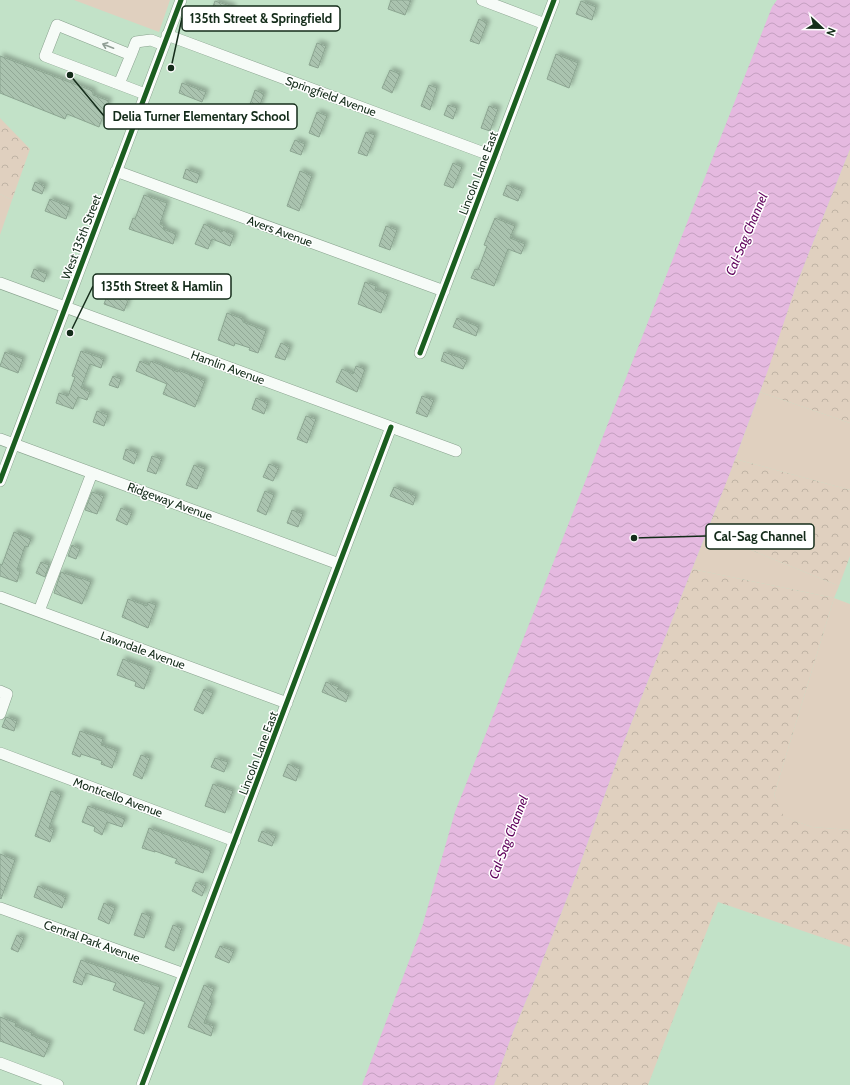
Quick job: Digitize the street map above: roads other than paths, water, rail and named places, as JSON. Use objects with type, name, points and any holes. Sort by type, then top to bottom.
[{"type":"street","name":"West 135th Street","points":[[0,481],[180,0]]},
{"type":"street","points":[[482,0],[545,24]]},
{"type":"street","name":"Lincoln Lane East","points":[[420,354],[554,0]]},
{"type":"street","points":[[119,84],[131,55],[56,25],[45,56],[145,94]]},
{"type":"street","name":"Springfield Avenue","points":[[131,55],[136,42],[166,40],[495,157]]},
{"type":"street","name":"Avers Avenue","points":[[116,171],[444,291]]},
{"type":"street","name":"Hamlin Avenue","points":[[0,283],[456,451]]},
{"type":"street","name":"Lincoln Lane East","points":[[142,1085],[390,427]]},
{"type":"street","name":"Ridgeway Avenue","points":[[0,439],[339,564]]},
{"type":"street","points":[[39,611],[92,472]]},
{"type":"street","name":"Lawndale Avenue","points":[[0,597],[287,703]]},
{"type":"street","points":[[0,691],[7,694],[0,714]]},
{"type":"street","name":"Monticello Avenue","points":[[0,753],[235,840]]},
{"type":"street","name":"Central Park Avenue","points":[[1,911],[184,974]]},
{"type":"street","points":[[0,1063],[58,1085]]},
{"type":"water","name":"Cal-Sag Channel","points":[[777,0],[850,0],[850,149],[797,283],[768,370],[728,478],[623,744],[575,878],[513,1032],[494,1085],[362,1085],[422,927],[455,812],[772,7]]},
{"type":"place","name":"135th Street & Springfield","points":[[171,68]]},
{"type":"place","name":"Delia Turner Elementary School","points":[[70,75]]},
{"type":"place","name":"135th Street & Hamlin","points":[[70,333]]},
{"type":"place","name":"Cal-Sag Channel","points":[[634,538]]}]
